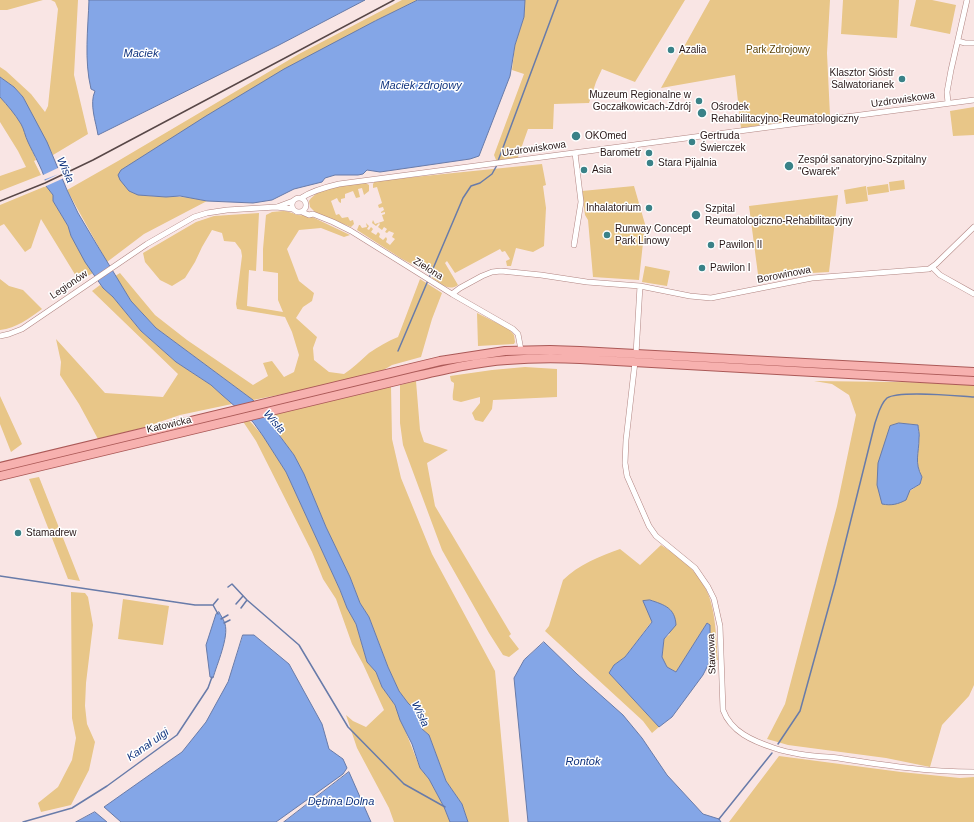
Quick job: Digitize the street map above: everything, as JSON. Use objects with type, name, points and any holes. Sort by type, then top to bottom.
[{"type":"main road","points":[[342,389],[461,357],[521,350],[576,350],[638,359],[647,354],[974,372]]},
{"type":"main road","points":[[342,389],[462,365],[506,360],[544,358],[635,358],[974,380]]},
{"type":"main road","name":"Katowicka","points":[[0,467],[201,419],[279,404],[342,389]]},
{"type":"main road","name":"Katowicka","points":[[0,476],[206,426],[279,404]]},
{"type":"street","points":[[948,103],[947,92],[951,70],[967,0]]},
{"type":"street","points":[[958,41],[974,43]]},
{"type":"street","name":"Uzdrowiskowa","points":[[301,198],[326,187],[339,184],[974,100]]},
{"type":"street","points":[[574,245],[581,202],[575,153]]},
{"type":"street","points":[[276,207],[293,209],[298,212],[302,212],[312,193]]},
{"type":"street","points":[[276,207],[297,198],[301,198],[306,204]]},
{"type":"street","points":[[293,201],[293,209]]},
{"type":"street","name":"Zielona","points":[[306,204],[313,214]]},
{"type":"street","name":"Legionów","points":[[0,336],[22,329],[147,244],[194,217],[207,213],[227,210],[276,207]]},
{"type":"street","name":"Zielona","points":[[302,212],[313,214],[345,227],[452,294],[513,329],[518,334],[521,350]]},
{"type":"street","points":[[974,227],[932,267],[940,274],[974,294]]},
{"type":"street","name":"Borowinowa","points":[[452,294],[482,276],[492,272],[501,271],[587,282],[640,286],[690,296],[711,298],[812,278],[924,270],[932,267]]},
{"type":"street","points":[[635,358],[640,286]]},
{"type":"street","name":"Stawowa","points":[[635,358],[626,440],[625,463],[627,476],[649,526],[656,536],[695,568],[714,599],[720,626],[723,710],[731,725],[739,732],[750,738],[784,751],[944,772],[974,772]]},
{"type":"green space","points":[[0,0],[43,0],[7,10],[0,10]]},
{"type":"green space","points":[[51,0],[78,0],[74,75],[88,134],[53,155],[23,97],[14,87],[0,77],[0,67],[31,94],[45,112],[48,106],[58,9],[55,2]]},
{"type":"green space","points":[[402,0],[418,0],[375,21],[121,170],[129,191],[141,195],[186,197],[207,201],[144,234],[107,262],[67,190],[299,54]]},
{"type":"green space","points":[[525,0],[685,0],[635,82],[602,69],[589,103],[554,104],[553,129],[528,129],[517,160],[496,160],[494,155],[524,74],[512,70],[515,45],[524,17]]},
{"type":"green space","name":"Park Zdrojowy","points":[[710,0],[830,0],[827,53],[830,116],[741,128],[735,75],[661,88]]},
{"type":"green space","points":[[843,0],[899,0],[897,38],[841,34]]},
{"type":"green space","points":[[916,0],[932,0],[956,5],[950,34],[910,26]]},
{"type":"green space","points":[[0,97],[22,125],[36,160],[34,161],[41,175],[0,191],[0,176],[26,167],[0,122]]},
{"type":"green space","points":[[974,107],[974,135],[953,136],[950,111]]},
{"type":"green space","points":[[542,164],[546,185],[543,186],[546,208],[544,246],[533,252],[516,248],[511,266],[507,266],[506,261],[510,259],[505,251],[502,252],[500,249],[455,273],[447,261],[445,263],[458,285],[454,287],[451,288],[445,286],[432,278],[435,269],[425,271],[402,259],[357,230],[359,225],[362,228],[367,227],[366,223],[369,226],[367,229],[369,230],[371,227],[373,229],[371,232],[376,235],[378,232],[380,234],[379,237],[383,240],[386,237],[386,242],[390,245],[395,239],[392,237],[394,233],[389,231],[387,233],[385,232],[387,229],[384,227],[382,230],[378,227],[380,224],[379,223],[376,226],[372,223],[373,220],[375,224],[384,221],[382,215],[385,214],[385,212],[381,213],[384,210],[383,207],[379,208],[378,205],[382,203],[377,187],[373,188],[375,181]]},
{"type":"green space","points":[[904,180],[905,189],[890,191],[889,182]]},
{"type":"green space","points":[[364,182],[369,185],[369,191],[364,195],[362,188],[358,189],[360,197],[356,198],[353,191],[345,194],[345,198],[341,199],[341,203],[337,198],[331,201],[336,215],[339,214],[342,218],[348,217],[350,221],[353,220],[354,224],[351,227],[316,213],[310,207],[309,201],[320,192],[334,187]]},
{"type":"green space","points":[[888,184],[889,192],[868,195],[867,187]]},
{"type":"green space","points":[[46,186],[53,195],[53,201],[68,226],[71,236],[93,273],[79,281],[41,219],[31,248],[25,252],[4,224],[0,226],[0,205]]},
{"type":"green space","points":[[634,186],[645,224],[639,280],[593,277],[588,220],[585,215],[582,191]]},
{"type":"green space","points":[[866,186],[868,201],[846,204],[844,190]]},
{"type":"green space","points":[[838,195],[829,272],[794,274],[759,282],[749,206]]},
{"type":"green space","points":[[287,211],[299,215],[306,214],[350,235],[344,237],[321,228],[299,230],[287,249],[299,281],[314,293],[312,301],[303,307],[296,318],[317,337],[313,348],[314,360],[329,372],[344,374],[369,353],[398,337],[420,279],[442,293],[432,319],[421,357],[392,365],[380,372],[338,383],[253,400],[156,328],[131,301],[115,276],[120,273],[155,315],[187,340],[253,385],[268,376],[263,363],[272,361],[284,377],[294,372],[299,355],[292,332],[285,317],[237,309],[236,304],[242,256],[241,250],[235,242],[224,241],[222,233],[212,230],[185,278],[172,286],[160,280],[145,262],[143,253],[196,222],[214,216],[259,213],[256,271],[249,270],[247,306],[283,312],[278,300],[278,273],[263,271],[266,215],[272,212]]},
{"type":"green space","points":[[645,266],[670,271],[667,286],[642,282]]},
{"type":"green space","points":[[0,279],[9,286],[23,290],[42,309],[17,325],[0,330]]},
{"type":"green space","points":[[100,285],[113,297],[141,331],[176,362],[211,385],[232,404],[180,415],[142,428],[98,439],[79,404],[60,375],[61,362],[56,339],[105,393],[163,397],[178,374],[92,291]]},
{"type":"green space","points":[[477,313],[509,329],[514,335],[514,344],[478,346]]},
{"type":"green space","points":[[525,367],[557,369],[557,397],[493,400],[492,409],[483,422],[475,420],[472,413],[480,403],[480,397],[461,402],[453,400],[454,383],[451,381],[450,376]]},
{"type":"green space","points":[[416,381],[420,430],[424,442],[448,450],[427,463],[435,506],[511,634],[509,636],[519,649],[509,657],[503,655],[489,633],[442,550],[403,445],[400,423],[400,385]]},
{"type":"green space","points":[[814,381],[974,383],[974,685],[969,696],[942,725],[930,767],[886,758],[788,745],[767,739],[785,704],[837,506],[856,415],[849,395],[832,384]],"holes":[[[899,423],[918,425],[918,467],[922,477],[920,484],[910,491]]]},
{"type":"green space","points":[[391,386],[392,439],[401,478],[432,554],[495,671],[509,822],[468,822],[462,804],[446,781],[429,735],[422,729],[415,710],[399,691],[369,617],[360,603],[304,474],[294,455],[265,415]]},
{"type":"green space","points":[[0,396],[22,444],[11,452],[0,424]]},
{"type":"green space","points":[[248,419],[263,436],[286,472],[347,608],[356,624],[367,662],[376,672],[382,687],[395,705],[420,768],[429,779],[450,822],[394,822],[389,808],[357,748],[346,715],[353,721],[366,727],[384,710],[352,644],[336,599],[323,579],[312,552],[256,441],[242,420]]},
{"type":"green space","points":[[39,477],[80,581],[68,579],[29,479]]},
{"type":"green space","points":[[661,545],[679,557],[692,569],[708,593],[715,622],[718,660],[710,661],[710,625],[707,623],[676,672],[667,667],[662,658],[664,639],[670,634],[652,621],[625,657],[614,665],[609,673],[659,727],[652,733],[643,721],[545,631],[549,626],[563,580],[575,570],[597,558],[620,549],[640,565]]},
{"type":"green space","points":[[71,592],[85,593],[88,597],[93,625],[86,683],[85,706],[87,724],[95,742],[89,770],[71,805],[41,812],[38,803],[58,787],[72,760],[76,738],[72,718]]},
{"type":"green space","points":[[123,599],[169,606],[163,645],[118,639]]},
{"type":"green space","points":[[779,756],[901,772],[960,778],[974,777],[974,822],[729,822]]},
{"type":"water","name":"Maciek","points":[[89,0],[365,0],[279,45],[98,135],[93,107],[93,96],[95,91],[91,89],[88,67],[87,44]]},
{"type":"water","name":"Maciek zdrojowy","points":[[418,0],[525,0],[524,17],[515,45],[510,76],[479,156],[470,159],[380,172],[367,170],[363,174],[358,175],[335,175],[325,178],[322,182],[294,189],[272,200],[253,203],[207,201],[180,196],[166,197],[138,195],[129,191],[120,180],[118,175],[121,170],[206,116],[284,69]]},
{"type":"water","points":[[0,77],[14,87],[23,97],[47,142],[78,213],[131,301],[156,328],[253,400],[294,455],[350,577],[360,603],[369,617],[399,691],[415,710],[422,729],[429,735],[446,781],[462,804],[468,822],[450,822],[429,779],[420,768],[412,744],[400,720],[395,705],[382,687],[376,672],[367,662],[356,624],[347,608],[286,472],[253,422],[211,385],[176,362],[141,331],[113,297],[103,288],[85,262],[71,236],[68,226],[53,201],[53,195],[46,186],[42,170],[21,124],[14,113],[0,97]]},
{"type":"water","points":[[899,423],[918,425],[918,467],[922,477],[920,484],[910,490],[906,500],[889,505],[882,504],[877,485],[878,463],[890,426]]},
{"type":"water","points":[[650,600],[665,606],[674,615],[676,625],[664,639],[662,657],[667,667],[676,672],[707,623],[710,625],[710,661],[703,675],[672,717],[659,727],[609,673],[614,665],[625,657],[652,622],[643,601]]},
{"type":"water","points":[[219,612],[226,629],[222,651],[213,678],[210,677],[206,645],[216,614]]},
{"type":"water","points":[[243,635],[254,635],[289,664],[322,724],[329,749],[343,759],[347,768],[343,774],[276,822],[121,822],[104,807],[182,752],[206,722],[228,682]]},
{"type":"water","name":"Rontok","points":[[544,642],[623,715],[642,738],[667,775],[703,814],[719,819],[721,822],[528,822],[514,678],[524,660]]},
{"type":"water","name":"Dębina Dolna","points":[[349,772],[371,822],[284,822]]},
{"type":"water","points":[[95,812],[107,822],[76,822]]},
{"type":"pier","points":[[60,167],[64,178],[44,187],[44,181],[59,174],[43,180],[41,176]]},
{"type":"waterway","points":[[498,161],[558,0]]},
{"type":"waterway","points":[[398,351],[463,198],[471,186],[480,183],[492,174],[497,165]]},
{"type":"waterway","points":[[778,744],[800,711],[835,584],[875,423],[883,403],[887,398],[903,394],[974,397]]},
{"type":"waterway","points":[[0,576],[195,605],[212,605]]},
{"type":"waterway","name":"Kanał ulgi","points":[[228,587],[232,584],[247,600],[299,645],[348,727],[404,784],[445,807]]},
{"type":"waterway","points":[[236,604],[243,596]]},
{"type":"waterway","name":"Kanał ulgi","points":[[213,605],[218,599]]},
{"type":"waterway","points":[[241,608],[247,600]]},
{"type":"waterway","name":"Kanał ulgi","points":[[213,605],[218,614]]},
{"type":"waterway","points":[[221,619],[228,615]]},
{"type":"waterway","points":[[224,623],[230,620]]},
{"type":"waterway","name":"Kanał ulgi","points":[[23,822],[72,808],[107,786],[177,735],[208,688],[212,677]]},
{"type":"waterway","points":[[719,819],[772,753]]},
{"type":"railway","points":[[0,201],[45,183],[93,160],[394,0]]},
{"type":"place","name":"Azalia","points":[[671,50]]},
{"type":"place","name":"Klasztor Sióstr Salwatorianek","points":[[902,79]]},
{"type":"place","name":"Muzeum Regionalne w Goczałkowicach-Zdrój","points":[[699,101]]},
{"type":"place","name":"Ośrodek Rehabilitacyjno-Reumatologiczny","points":[[702,113]]},
{"type":"place","name":"OKOmed","points":[[576,136]]},
{"type":"place","name":"Gertruda Świerczek","points":[[692,142]]},
{"type":"place","name":"Barometr","points":[[649,153]]},
{"type":"place","name":"Stara Pijalnia","points":[[650,163]]},
{"type":"place","name":"Zespół sanatoryjno-Szpitalny \"Gwarek\"","points":[[789,166]]},
{"type":"place","name":"Asia","points":[[584,170]]},
{"type":"place","name":"Inhalatorium","points":[[649,208]]},
{"type":"place","name":"Szpital Reumatologiczno-Rehabilitacyjny","points":[[696,215]]},
{"type":"place","name":"Runway Concept Park Linowy","points":[[607,235]]},
{"type":"place","name":"Pawilon II","points":[[711,245]]},
{"type":"place","name":"Pawilon I","points":[[702,268]]},
{"type":"place","name":"Stamadrew","points":[[18,533]]},
{"type":"water label","name":"Wisła","points":[[65,170]]},
{"type":"water label","name":"Wisła","points":[[274,422]]},
{"type":"water label","name":"Wisła","points":[[420,714]]}]
